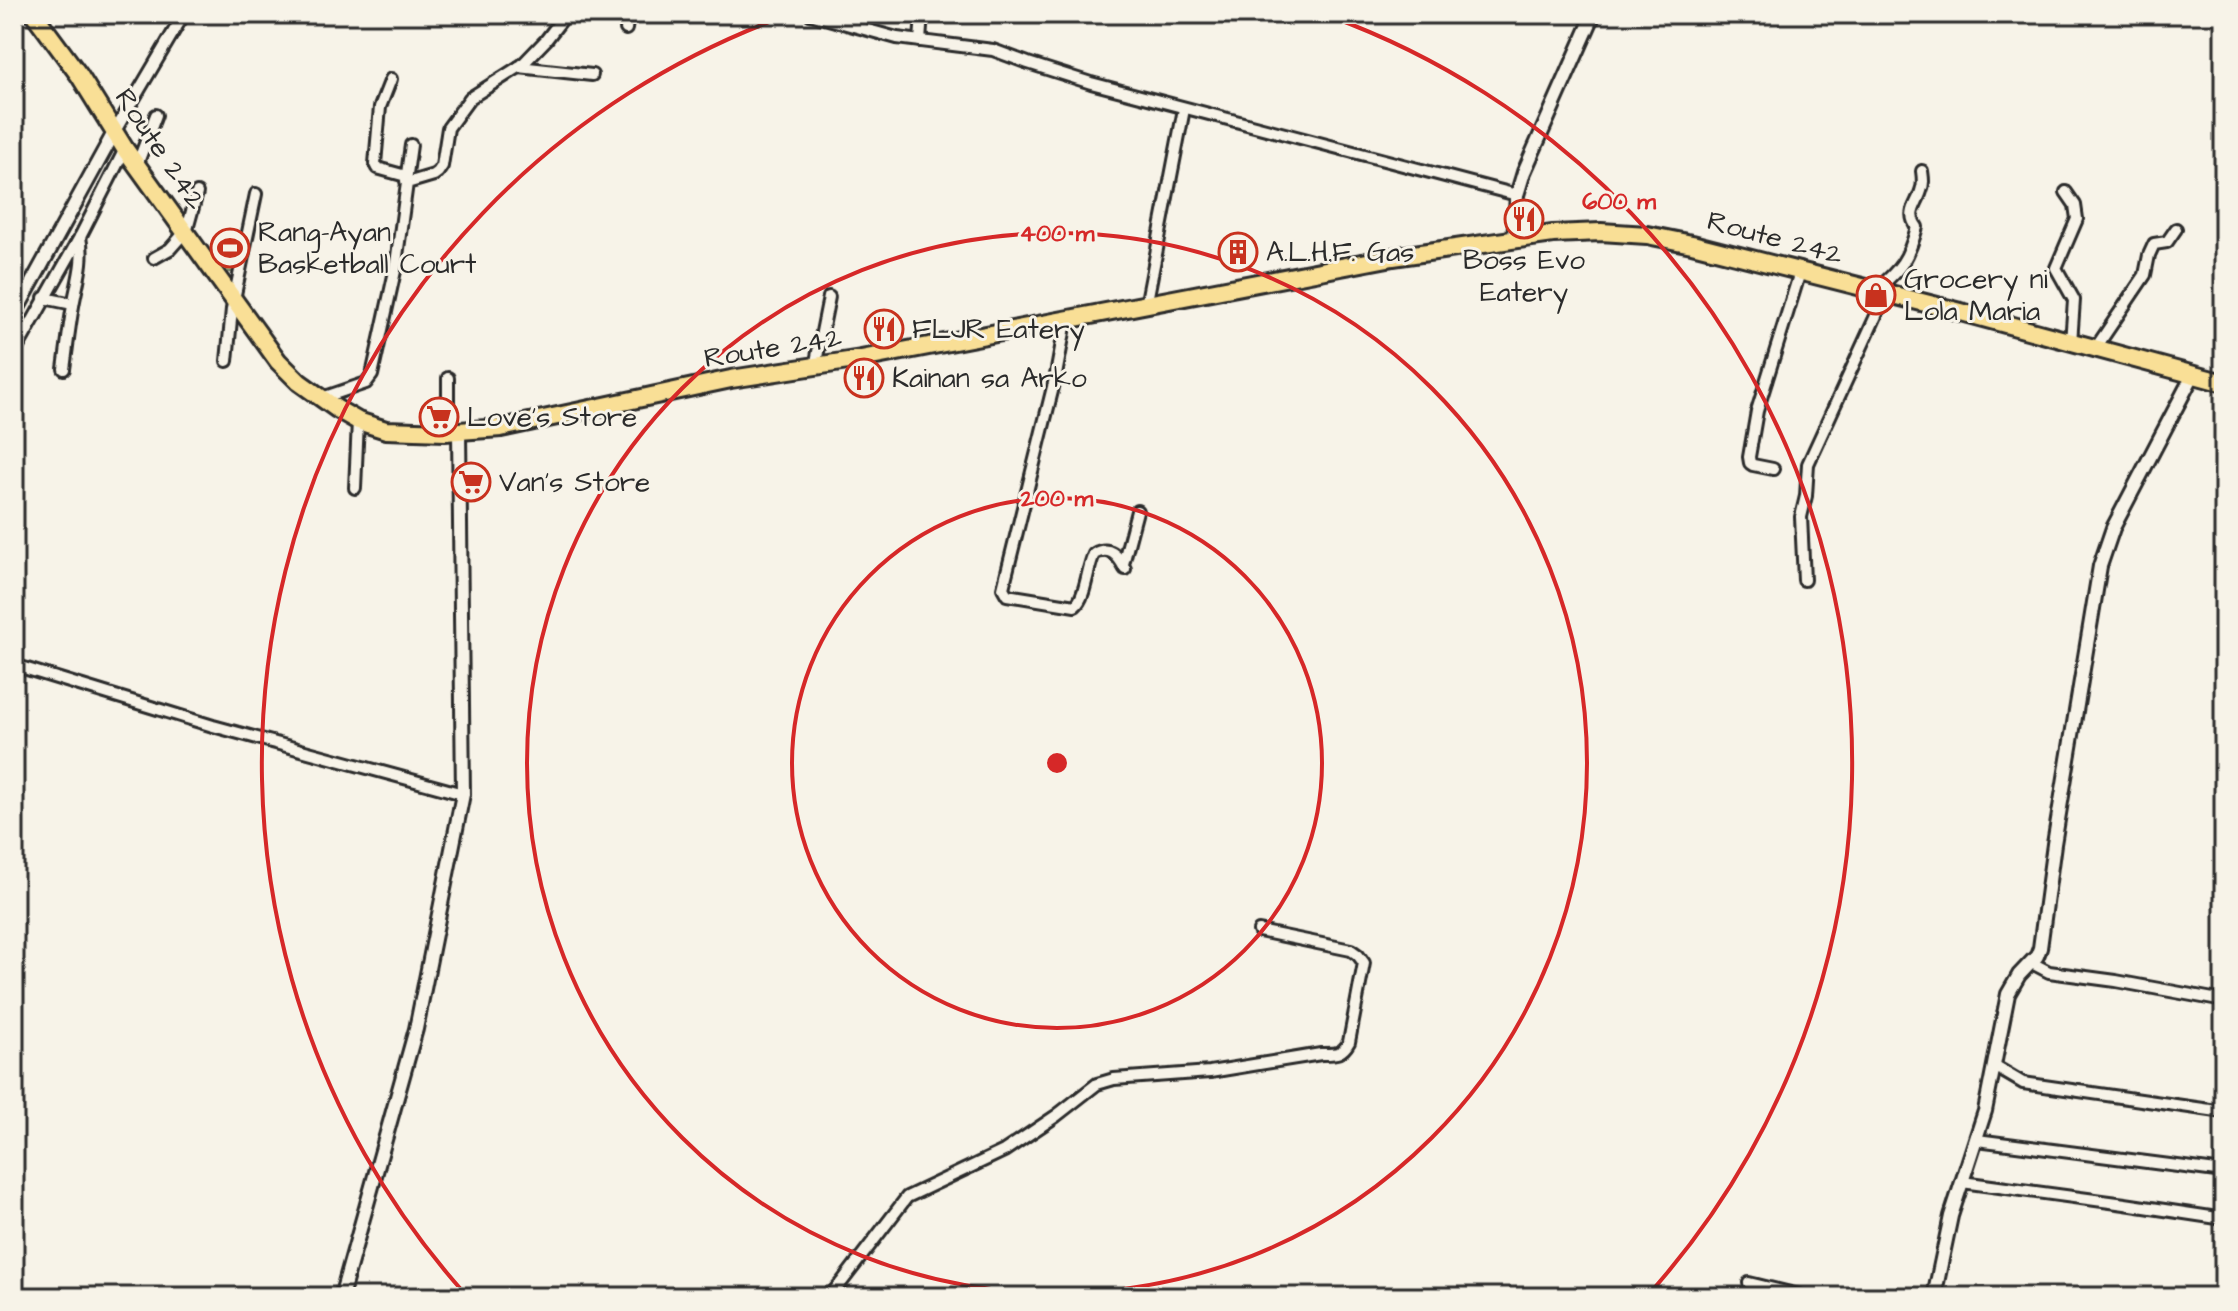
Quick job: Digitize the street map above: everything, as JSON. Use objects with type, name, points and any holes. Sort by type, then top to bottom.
[{"type":"main road","name":"Route 242","points":[[34,14],[79,75],[125,149],[278,361],[321,399],[358,421],[386,430],[454,432],[501,428],[731,379],[815,367],[1066,321],[1393,257],[1576,232],[1647,235],[1692,244],[2224,383]]},
{"type":"street","points":[[14,315],[115,131],[184,14]]},
{"type":"street","points":[[391,79],[380,107],[375,164],[377,168],[406,179],[434,175],[442,166],[448,128],[470,98],[531,58],[566,14]]},
{"type":"street","points":[[626,29],[628,14]]},
{"type":"street","points":[[810,14],[831,17],[869,31],[993,50],[1091,83],[1184,109],[1517,195]]},
{"type":"street","points":[[920,41],[922,14]]},
{"type":"street","points":[[1514,239],[1517,195],[1532,153],[1594,14]]},
{"type":"street","points":[[519,67],[592,75]]},
{"type":"street","points":[[1146,306],[1184,109]]},
{"type":"street","points":[[137,165],[156,115]]},
{"type":"street","points":[[321,399],[366,383],[372,375],[395,271],[411,145]]},
{"type":"street","points":[[14,354],[125,149]]},
{"type":"street","points":[[1804,580],[1801,517],[1808,464],[1880,293],[1899,270],[1915,237],[1917,227],[1911,212],[1923,185],[1922,171]]},
{"type":"street","points":[[2066,192],[2075,205],[2077,219],[2056,268],[2075,306],[2067,342]]},
{"type":"street","points":[[154,258],[170,249],[185,233],[197,193]]},
{"type":"street","points":[[227,361],[234,300],[256,194]]},
{"type":"street","points":[[2095,349],[2145,275],[2154,244],[2167,242],[2176,229]]},
{"type":"street","points":[[64,369],[81,266],[80,237]]},
{"type":"street","points":[[1773,469],[1753,465],[1749,457],[1757,411],[1800,272]]},
{"type":"street","points":[[815,367],[829,297]]},
{"type":"street","points":[[44,298],[73,304]]},
{"type":"street","points":[[1066,321],[1056,375],[1003,588],[1007,595],[1075,606],[1081,601],[1094,554],[1106,549],[1115,554],[1124,566],[1137,511]]},
{"type":"street","points":[[1934,1297],[1951,1216],[1985,1111],[2008,994],[2040,948],[2103,554],[2113,528],[2193,375]]},
{"type":"street","points":[[341,1297],[416,1029],[463,794],[454,432],[448,378]]},
{"type":"street","points":[[355,488],[358,421]]},
{"type":"street","points":[[14,665],[223,728],[463,794]]},
{"type":"street","points":[[829,1297],[907,1197],[1004,1151],[1097,1084],[1114,1079],[1210,1072],[1321,1054],[1339,1054],[1344,1050],[1349,1042],[1364,963],[1351,950],[1259,931]]},
{"type":"street","points":[[2032,963],[2049,972],[2224,1001]]},
{"type":"street","points":[[1994,1066],[2023,1083],[2224,1112]]},
{"type":"street","points":[[1977,1140],[2224,1172]]},
{"type":"street","points":[[1962,1182],[2224,1219]]},
{"type":"street","points":[[1749,1283],[1807,1297]]},
{"type":"green space","name":"Rang-Ayan Basketball Court","points":[[221,232],[244,236],[238,273],[224,271],[216,260]]},
{"type":"place","name":"Boss Evo Eatery","points":[[1524,219]]},
{"type":"place","name":"Rang-Ayan Basketball Court","points":[[230,248]]},
{"type":"place","name":"A.L.H.F. Gas","points":[[1238,252]]},
{"type":"place","name":"Grocery ni Lola Maria","points":[[1876,295]]},
{"type":"place","name":"FLJR Eatery","points":[[884,329]]},
{"type":"place","name":"Kainan sa Arko","points":[[864,378]]},
{"type":"place","name":"Love's Store","points":[[439,417]]},
{"type":"place","name":"Van's Store","points":[[471,482]]}]
